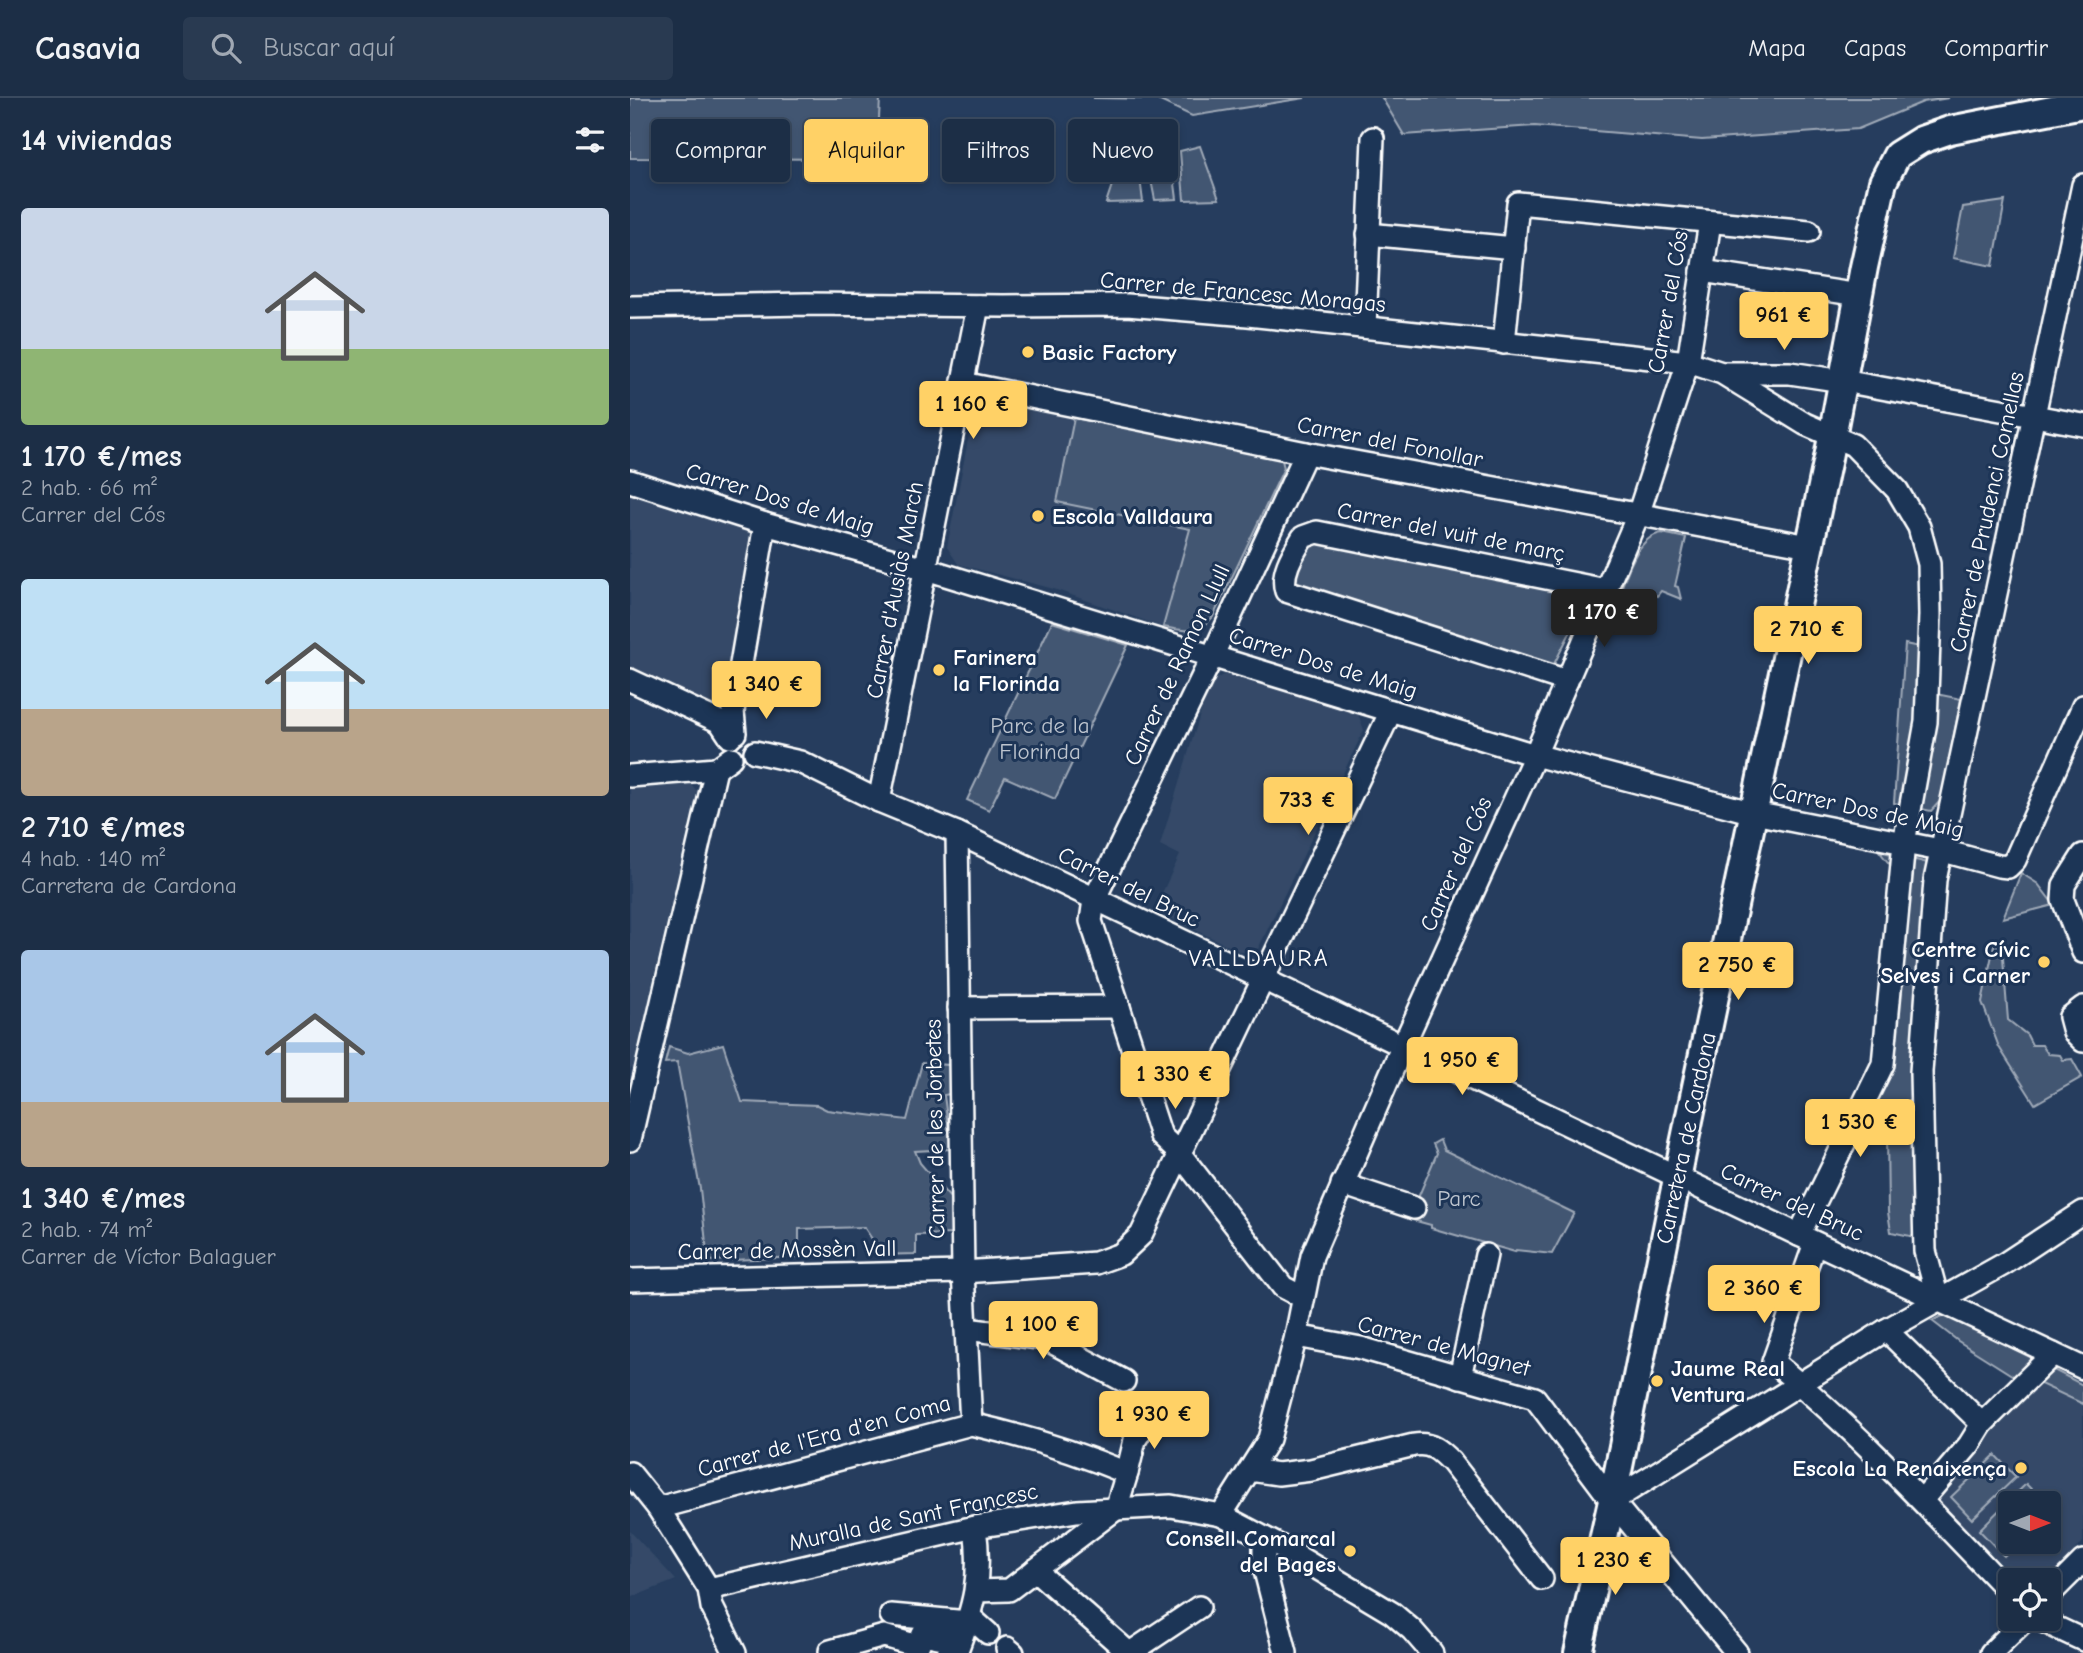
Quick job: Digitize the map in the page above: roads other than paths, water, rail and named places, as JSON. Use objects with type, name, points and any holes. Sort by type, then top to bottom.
[{"type":"main road","name":"Carretera de Cardona","points":[[1578,1653],[1612,1501],[1883,182],[1897,155],[1922,140],[1950,130],[2083,104]]},
{"type":"street","points":[[1365,327],[1373,138]]},
{"type":"street","name":"Carrer de Prudenci Comellas","points":[[1938,1299],[1925,1251],[1921,1072],[1931,919],[1940,849],[2035,415],[2082,185]]},
{"type":"street","points":[[1504,343],[1518,203],[1809,231]]},
{"type":"street","name":"Carrer del Cós","points":[[1221,1515],[1269,1440],[1296,1336],[1312,1256],[1342,1184],[1535,755],[1638,515],[1688,362],[1710,222]]},
{"type":"street","points":[[1368,234],[1514,248]]},
{"type":"street","points":[[1702,271],[1859,295]]},
{"type":"street","name":"Carrer de Francesc Moragas","points":[[630,307],[806,304],[1127,305],[1365,327],[1688,362],[1722,373],[1805,424],[1830,447],[1853,445],[1897,490],[1919,527],[1929,564],[1926,722],[1904,842],[1883,1064],[1807,1239]]},
{"type":"street","name":"Carrer d'Ausiàs March","points":[[879,801],[978,306]]},
{"type":"street","name":"Carrer de Francesc Moragas","points":[[1722,373],[1790,373],[2083,425]]},
{"type":"street","name":"Carrer del Fonollar","points":[[963,383],[1306,453],[1809,546]]},
{"type":"street","name":"Carrer de Ramon Llull","points":[[1094,900],[1212,657],[1306,453]]},
{"type":"street","name":"Carrer Dos de Maig","points":[[630,481],[1535,755],[1754,813],[1940,849],[1999,866],[2008,867],[2015,860],[2083,706]]},
{"type":"street","points":[[630,1140],[726,748],[733,735],[733,711],[765,524]]},
{"type":"street","name":"Carrer del vuit de març","points":[[1567,681],[1286,591],[1285,575],[1294,551],[1303,537],[1317,532],[1606,590]]},
{"type":"street","points":[[630,680],[720,722],[733,735]]},
{"type":"street","name":"Carrer de Mossèn Vall","points":[[630,1280],[963,1272],[1109,1260],[1130,1247],[1141,1235],[1391,711]]},
{"type":"street","points":[[630,776],[745,762],[755,752],[756,745],[751,736],[742,732],[733,735]]},
{"type":"street","name":"Carrer del Bruc","points":[[755,752],[800,762],[879,801],[957,834],[2083,1368]]},
{"type":"street","name":"Carrer de les Jorbetes","points":[[957,834],[963,1272],[971,1424]]},
{"type":"street","points":[[2083,855],[2064,885],[2063,900],[2083,953]]},
{"type":"street","points":[[1094,900],[1091,921],[1161,1136],[1180,1154],[1283,1287],[1302,1297]]},
{"type":"street","points":[[959,1009],[1119,1007]]},
{"type":"street","points":[[2077,1012],[2074,1032],[2083,1041]]},
{"type":"street","points":[[1342,1184],[1414,1208]]},
{"type":"street","points":[[1612,1501],[1886,1330],[2004,1264],[2083,1212]]},
{"type":"street","points":[[1807,1239],[1773,1362],[1801,1385],[1922,1500],[1998,1580]]},
{"type":"street","points":[[1460,1377],[1486,1255]]},
{"type":"street","points":[[966,1329],[1046,1339],[1124,1381]]},
{"type":"street","points":[[1886,1330],[1982,1424]]},
{"type":"street","name":"Carrer de Magnet","points":[[1296,1336],[1361,1348],[1535,1398],[1612,1501],[1737,1653]]},
{"type":"street","points":[[1922,1500],[1969,1445],[1982,1424],[2053,1354]]},
{"type":"street","points":[[976,1591],[1009,1590],[1116,1509],[1135,1440],[1149,1417]]},
{"type":"street","name":"Carrer de l'Era d'en Coma","points":[[658,1508],[971,1424],[1021,1436],[1091,1458],[1127,1473]]},
{"type":"street","points":[[1250,1470],[1278,1474],[1311,1470],[1414,1445],[1433,1446],[1451,1462],[1542,1579]]},
{"type":"street","points":[[630,1473],[658,1508],[709,1589],[712,1607],[735,1653]]},
{"type":"street","name":"Muralla de Sant Francesc","points":[[709,1589],[975,1527],[1077,1511],[1171,1506],[1221,1515],[1317,1566],[1392,1613],[1412,1630],[1432,1653]]},
{"type":"street","points":[[956,1653],[976,1591],[978,1568],[975,1527]]},
{"type":"street","points":[[1264,1538],[1264,1567],[1286,1653]]},
{"type":"street","points":[[2061,1583],[2083,1561]]},
{"type":"street","points":[[1035,1570],[1130,1653],[1199,1607]]},
{"type":"street","points":[[891,1615],[969,1619],[988,1633]]},
{"type":"street","points":[[2061,1630],[2083,1640]]},
{"type":"street","points":[[1991,1653],[2014,1631]]},
{"type":"street","points":[[832,1653],[830,1651],[884,1636],[918,1646],[923,1634],[953,1640],[948,1653]]},
{"type":"place","name":"Basic Factory","points":[[1028,352]]},
{"type":"place","name":"Escola Valldaura","points":[[1038,516]]},
{"type":"place","name":"Farinera la Florinda","points":[[939,670]]},
{"type":"place","name":"Centre Cívic Selves i Carner","points":[[2044,962]]},
{"type":"place","name":"Jaume Real Ventura","points":[[1657,1381]]},
{"type":"place","name":"Escola La Renaixença","points":[[2021,1468]]},
{"type":"place","name":"Consell Comarcal del Bages","points":[[1350,1551]]},
{"type":"district","name":"VALLDAURA","points":[[1259,958]]},
{"type":"park label","name":"Parc de la Florinda","points":[[1040,738]]},
{"type":"park label","name":"Parc","points":[[1459,1198]]}]
